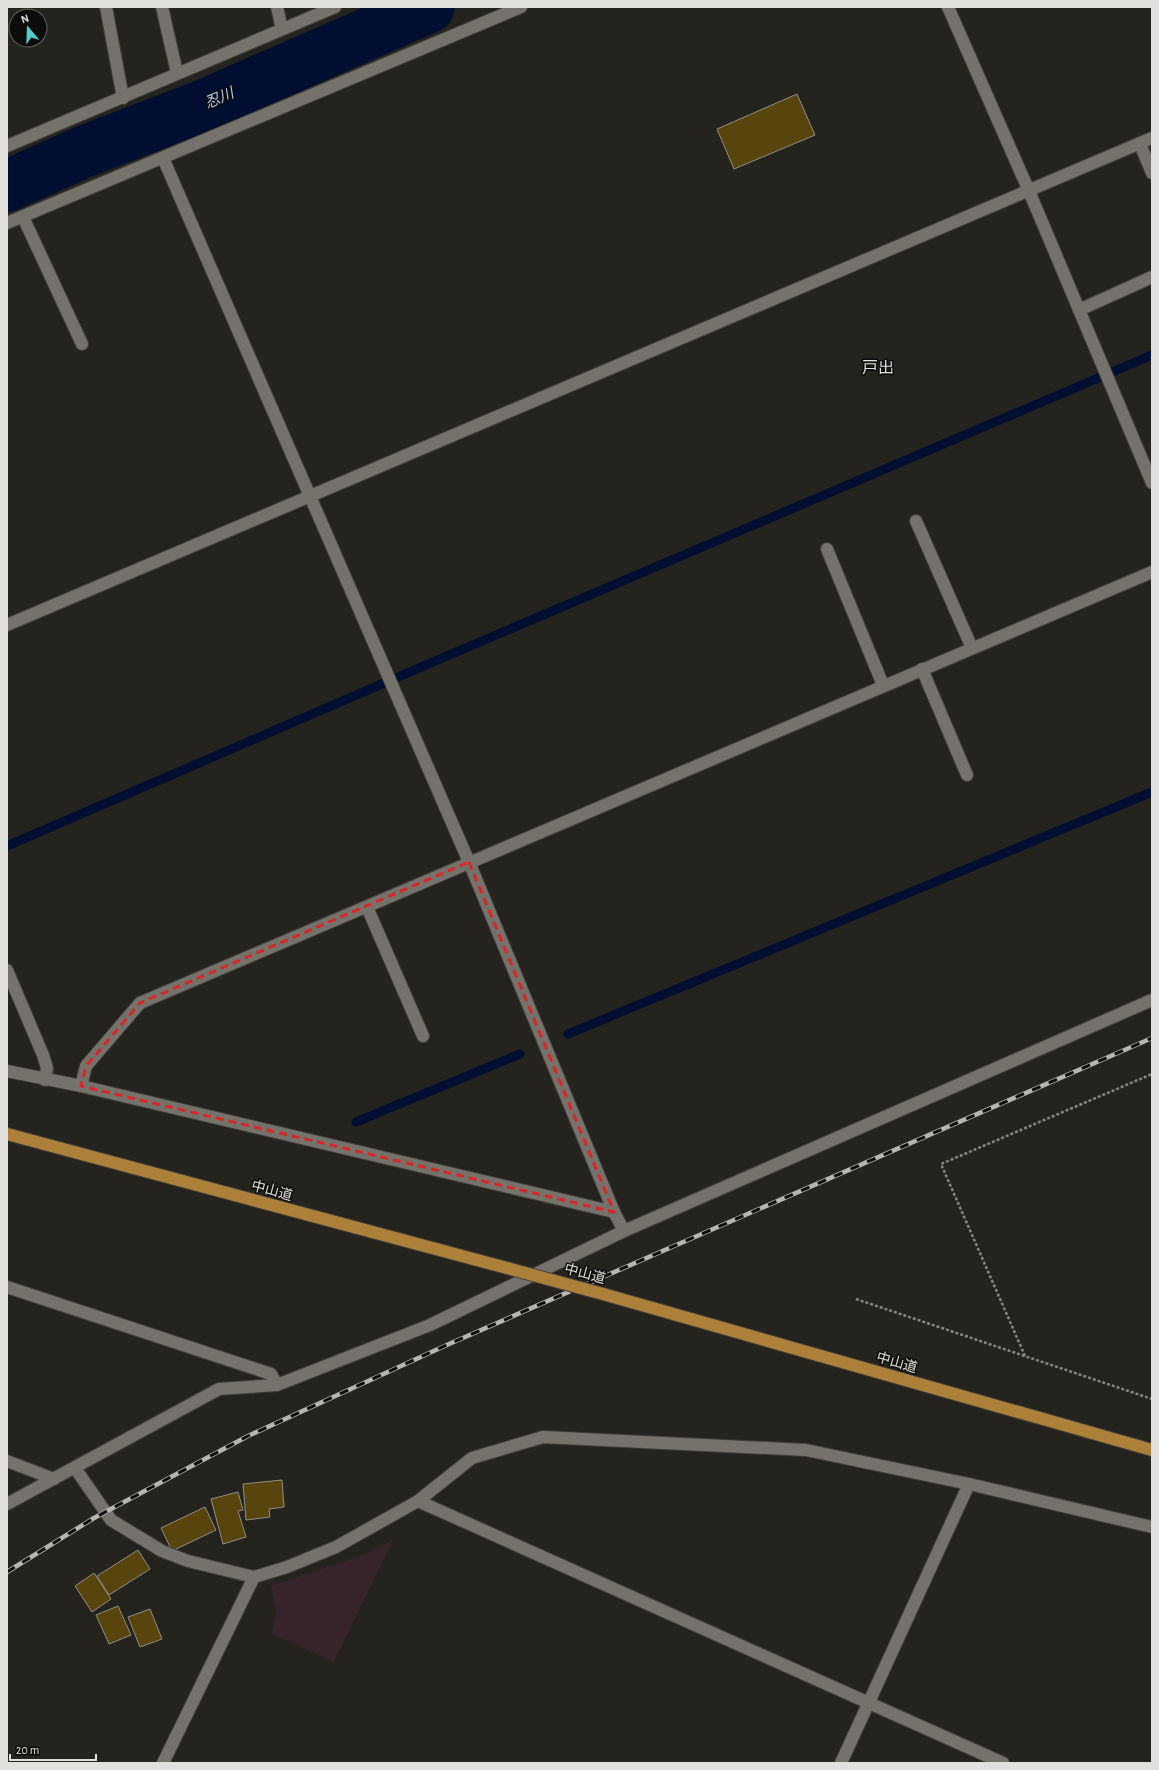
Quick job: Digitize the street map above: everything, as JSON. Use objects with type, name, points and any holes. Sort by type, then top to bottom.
[{"type":"highway","name":"中山道","points":[[7,1134],[603,1294],[1152,1450]]},
{"type":"street","points":[[106,7],[123,98]]},
{"type":"street","points":[[162,7],[177,73]]},
{"type":"street","points":[[277,7],[282,28]]},
{"type":"street","points":[[7,146],[123,98],[177,73],[334,7]]},
{"type":"street","points":[[7,223],[521,7]]},
{"type":"street","points":[[948,7],[1029,191],[1152,483]]},
{"type":"street","points":[[7,625],[1152,138]]},
{"type":"street","points":[[1140,144],[1152,173]]},
{"type":"street","points":[[163,158],[469,862],[614,1212],[624,1231]]},
{"type":"street","points":[[23,216],[82,344]]},
{"type":"street","points":[[1079,310],[1152,277]]},
{"type":"street","points":[[916,521],[972,648]]},
{"type":"street","points":[[827,549],[883,685]]},
{"type":"street","points":[[81,1086],[86,1066],[140,1003],[883,685],[1152,572]]},
{"type":"street","points":[[922,669],[967,775]]},
{"type":"street","points":[[367,907],[424,1036]]},
{"type":"street","points":[[7,970],[43,1055],[47,1068],[45,1080]]},
{"type":"street","points":[[7,1504],[220,1389],[278,1385],[430,1325],[624,1231],[1152,1000]]},
{"type":"street","points":[[7,1071],[45,1080],[81,1086],[614,1212]]},
{"type":"street","points":[[7,1287],[271,1374],[278,1385]]},
{"type":"street","points":[[75,1468],[111,1520],[162,1551],[188,1561],[254,1577],[287,1567],[336,1547],[418,1501],[472,1458],[544,1437],[806,1450],[968,1484],[1152,1527]]},
{"type":"street","points":[[7,1461],[54,1479]]},
{"type":"street","points":[[841,1763],[968,1484]]},
{"type":"street","points":[[418,1501],[1002,1763]]},
{"type":"street","points":[[163,1763],[254,1577]]},
{"type":"path","points":[[1025,1356],[941,1164],[1152,1074]]},
{"type":"path","points":[[856,1298],[1152,1399]]},
{"type":"highlighted area","points":[[469,862],[614,1212],[81,1086],[86,1066],[140,1003]]},
{"type":"shaded area","points":[[393,1540],[334,1662],[272,1634],[276,1612],[271,1586],[368,1553]]},
{"type":"building","points":[[797,94],[815,135],[734,169],[717,129]]},
{"type":"building","points":[[282,1480],[284,1507],[269,1509],[270,1517],[246,1520],[243,1484]]},
{"type":"building","points":[[238,1492],[243,1510],[238,1511],[246,1537],[223,1544],[211,1499]]},
{"type":"building","points":[[205,1507],[216,1530],[172,1551],[161,1528]]},
{"type":"building","points":[[138,1550],[150,1569],[109,1595],[97,1576]]},
{"type":"building","points":[[94,1573],[111,1599],[92,1612],[75,1586]]},
{"type":"building","points":[[118,1606],[131,1635],[109,1644],[96,1615]]},
{"type":"building","points":[[150,1609],[162,1639],[140,1647],[128,1617]]},
{"type":"waterway","name":"忍川","points":[[7,186],[83,152],[202,106],[429,7]]},
{"type":"waterway","points":[[7,846],[405,674],[1152,355]]},
{"type":"waterway","points":[[568,1034],[1152,792]]},
{"type":"waterway","points":[[356,1122],[520,1054]]},
{"type":"railway","points":[[7,1572],[94,1518],[248,1436],[449,1344],[1152,1038]]},
{"type":"district","name":"戸出","points":[[878,367]]}]
